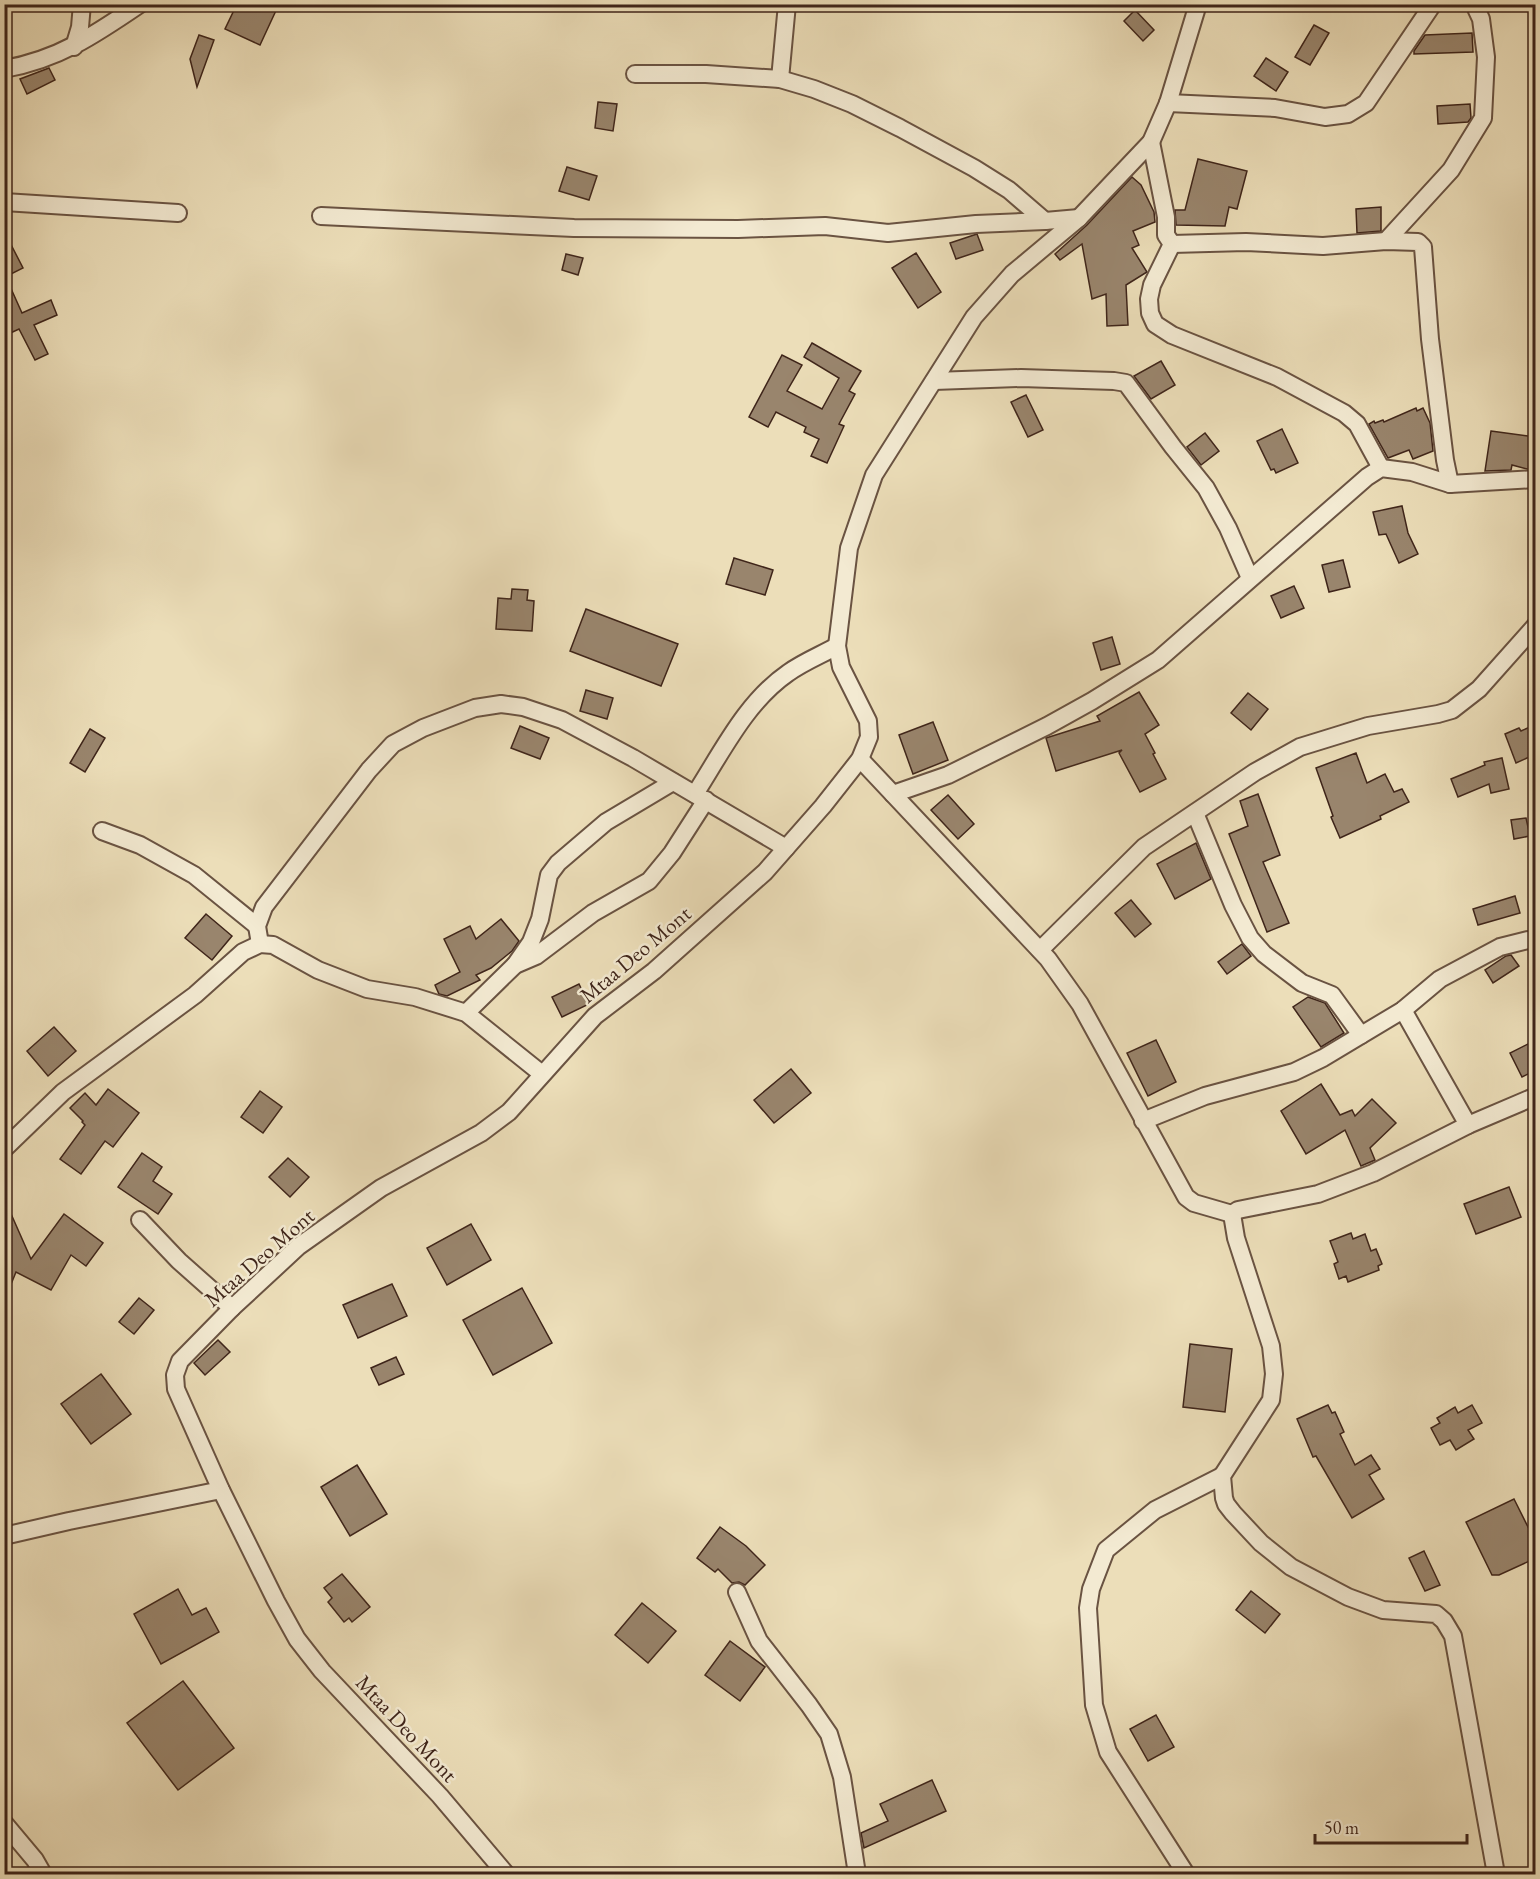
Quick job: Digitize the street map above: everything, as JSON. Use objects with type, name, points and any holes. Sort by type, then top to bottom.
[{"type":"street","points":[[74,47],[80,27],[82,4]]},
{"type":"street","points":[[4,69],[18,67],[74,47],[93,37],[140,4]]},
{"type":"street","points":[[780,79],[787,4]]},
{"type":"street","points":[[1198,4],[1168,103],[1151,142],[1079,218],[1012,274],[974,317],[874,475],[849,548],[837,646],[841,667],[868,721],[869,737],[860,759],[1048,959],[1080,1004],[1186,1197],[1194,1203],[1232,1214],[1238,1210],[1318,1194],[1373,1173],[1468,1125],[1536,1096]]},
{"type":"street","points":[[1168,103],[1275,108],[1325,117],[1348,114],[1366,103],[1433,4]]},
{"type":"street","points":[[1386,241],[1451,170],[1483,118],[1486,57],[1480,19],[1474,4]]},
{"type":"street","points":[[635,74],[706,74],[780,79],[814,89],[852,104],[974,168],[1008,190],[1045,221]]},
{"type":"street","points":[[1151,142],[1166,218],[1166,235],[1172,244]]},
{"type":"street","points":[[4,202],[178,213]]},
{"type":"street","points":[[321,216],[574,228],[738,229],[825,226],[888,233],[976,224],[1079,218]]},
{"type":"street","points":[[1172,244],[1246,242],[1323,246],[1386,241],[1418,242],[1423,247],[1430,339],[1450,484]]},
{"type":"street","points":[[1172,244],[1152,285],[1149,299],[1150,313],[1155,324],[1172,334],[1277,377],[1344,413],[1357,424],[1381,468]]},
{"type":"street","points":[[934,381],[1021,378],[1126,383],[1206,488],[1228,528],[1250,578]]},
{"type":"street","points":[[893,794],[948,774],[1047,726],[1158,660],[1367,477],[1381,468],[1412,472],[1450,484],[1536,479]]},
{"type":"street","points":[[1040,950],[1144,847],[1255,772],[1300,747],[1368,726],[1452,710],[1479,688],[1535,629]]},
{"type":"street","points":[[515,966],[536,956],[592,913],[649,881],[672,853],[742,720],[763,694],[788,673],[837,646]]},
{"type":"street","points":[[260,944],[257,926],[264,908],[369,770],[393,744],[423,728],[475,708],[501,704],[523,707],[562,720],[633,758],[786,848]]},
{"type":"street","name":"Mtaa Deo Mont","points":[[506,1875],[440,1796],[322,1671],[297,1639],[221,1490],[176,1389],[175,1375],[180,1361],[232,1308],[299,1246],[381,1188],[481,1133],[509,1112],[595,1016],[654,971],[765,872],[823,806],[860,759]]},
{"type":"street","points":[[466,1013],[515,966],[531,942],[540,919],[549,874],[558,863],[606,822],[673,782]]},
{"type":"street","points":[[1195,813],[1233,905],[1250,938],[1264,954],[1302,983],[1332,995],[1361,1035]]},
{"type":"street","points":[[102,831],[140,845],[194,875],[257,926]]},
{"type":"street","points":[[1143,1121],[1205,1096],[1294,1072],[1323,1058],[1403,1010],[1440,979],[1490,952],[1528,940],[1536,942]]},
{"type":"street","points":[[4,1149],[63,1092],[195,995],[243,952],[260,944],[273,945],[318,970],[367,989],[415,997],[466,1013],[542,1074]]},
{"type":"street","points":[[1403,1010],[1468,1125]]},
{"type":"street","points":[[1186,1875],[1108,1752],[1094,1705],[1088,1608],[1090,1589],[1106,1550],[1155,1510],[1222,1476],[1271,1400],[1274,1374],[1271,1346],[1236,1238],[1232,1214]]},
{"type":"street","points":[[140,1220],[179,1262],[232,1308]]},
{"type":"street","points":[[1222,1476],[1224,1498],[1233,1513],[1261,1543],[1291,1567],[1348,1597],[1383,1610],[1436,1614],[1444,1621],[1453,1636],[1496,1875]]},
{"type":"street","points":[[4,1536],[221,1490]]},
{"type":"street","points":[[738,1592],[759,1641],[829,1734],[842,1777],[857,1875]]},
{"type":"street","points":[[4,1823],[35,1860],[43,1875]]},
{"type":"building","points":[[237,4],[279,4],[260,45],[225,29]]},
{"type":"building","points":[[1135,10],[1154,30],[1143,41],[1124,21]]},
{"type":"building","points":[[1314,25],[1329,33],[1310,65],[1295,57]]},
{"type":"building","points":[[1472,33],[1473,52],[1414,54],[1425,35]]},
{"type":"building","points":[[199,35],[214,40],[197,87],[190,59]]},
{"type":"building","points":[[1266,58],[1288,72],[1276,91],[1254,76]]},
{"type":"building","points":[[49,68],[55,80],[27,94],[20,79]]},
{"type":"building","points":[[598,102],[617,104],[613,131],[595,128]]},
{"type":"building","points":[[1470,104],[1471,118],[1468,122],[1438,124],[1437,106]]},
{"type":"building","points":[[1198,159],[1247,171],[1237,209],[1229,207],[1225,226],[1176,225],[1175,210],[1185,210]]},
{"type":"building","points":[[567,167],[597,176],[589,200],[559,191]]},
{"type":"building","points":[[1132,177],[1141,185],[1154,212],[1155,222],[1133,231],[1139,245],[1132,248],[1147,272],[1126,285],[1128,325],[1107,326],[1106,294],[1092,299],[1082,244],[1060,260],[1055,254],[1087,225]]},
{"type":"building","points":[[1381,207],[1381,231],[1357,233],[1356,209]]},
{"type":"building","points":[[4,231],[23,268],[9,275],[4,265]]},
{"type":"building","points":[[977,234],[983,250],[956,259],[950,243]]},
{"type":"building","points":[[916,253],[941,292],[918,308],[892,268]]},
{"type":"building","points":[[566,254],[583,258],[578,275],[562,270]]},
{"type":"building","points":[[4,273],[22,313],[51,300],[57,315],[34,325],[48,354],[35,360],[19,329],[4,336]]},
{"type":"building","points":[[812,343],[861,371],[849,391],[855,394],[839,424],[844,426],[827,463],[811,456],[819,439],[804,432],[806,427],[776,412],[768,427],[749,417],[782,355],[802,365],[787,391],[822,409],[839,378],[804,357]]},
{"type":"building","points":[[1161,361],[1175,385],[1151,399],[1134,376]]},
{"type":"building","points":[[1026,395],[1043,430],[1028,437],[1011,402]]},
{"type":"building","points":[[1416,408],[1417,411],[1423,408],[1430,423],[1433,451],[1413,459],[1409,450],[1388,458],[1369,424],[1374,421],[1375,423],[1383,420],[1384,422]]},
{"type":"building","points":[[1282,429],[1298,463],[1276,473],[1274,469],[1271,470],[1257,441]]},
{"type":"building","points":[[1491,431],[1536,437],[1536,469],[1512,465],[1511,470],[1485,471]]},
{"type":"building","points":[[1205,433],[1219,451],[1201,465],[1187,447]]},
{"type":"building","points":[[1402,506],[1408,533],[1418,554],[1399,563],[1386,534],[1379,535],[1373,512]]},
{"type":"building","points":[[734,558],[773,570],[765,595],[726,584]]},
{"type":"building","points":[[1343,560],[1350,587],[1329,592],[1322,565]]},
{"type":"building","points":[[1294,586],[1304,608],[1281,618],[1271,596]]},
{"type":"building","points":[[512,589],[528,590],[527,600],[534,601],[532,631],[496,629],[498,598],[511,599]]},
{"type":"building","points":[[586,609],[678,644],[661,686],[570,651]]},
{"type":"building","points":[[1112,637],[1120,664],[1101,670],[1093,643]]},
{"type":"building","points":[[586,690],[613,698],[607,719],[580,711]]},
{"type":"building","points":[[1139,692],[1159,725],[1145,734],[1166,779],[1140,792],[1119,753],[1122,750],[1056,771],[1046,738],[1100,721],[1097,716]]},
{"type":"building","points":[[1248,693],[1268,709],[1251,730],[1231,713]]},
{"type":"building","points":[[933,722],[948,760],[913,774],[899,735]]},
{"type":"building","points":[[520,726],[549,738],[540,759],[511,748]]},
{"type":"building","points":[[1530,727],[1536,740],[1536,754],[1516,763],[1505,734],[1519,728],[1521,731]]},
{"type":"building","points":[[90,729],[105,738],[85,772],[70,763]]},
{"type":"building","points":[[1356,753],[1367,783],[1385,774],[1394,792],[1402,789],[1409,802],[1380,816],[1381,819],[1340,838],[1316,768]]},
{"type":"building","points":[[1502,758],[1509,789],[1491,793],[1489,784],[1458,797],[1451,779],[1485,765],[1484,762]]},
{"type":"building","points":[[1258,794],[1280,855],[1263,862],[1289,923],[1267,932],[1229,834],[1248,826],[1240,801]]},
{"type":"building","points":[[948,795],[974,824],[958,839],[931,810]]},
{"type":"building","points":[[1526,818],[1530,836],[1514,839],[1511,820]]},
{"type":"building","points":[[1196,843],[1211,879],[1175,899],[1157,864]]},
{"type":"building","points":[[1515,896],[1520,913],[1478,925],[1473,909]]},
{"type":"building","points":[[1131,900],[1151,924],[1135,937],[1115,913]]},
{"type":"building","points":[[206,914],[232,936],[212,960],[185,938]]},
{"type":"building","points":[[501,919],[519,941],[512,951],[491,968],[476,975],[480,980],[447,996],[439,994],[435,985],[460,972],[444,939],[470,926],[476,939]]},
{"type":"building","points":[[1242,944],[1251,956],[1227,974],[1218,962]]},
{"type":"building","points":[[1511,955],[1519,966],[1493,983],[1485,970]]},
{"type":"building","points":[[579,984],[589,1004],[562,1017],[552,997]]},
{"type":"building","points":[[1308,997],[1325,1003],[1344,1033],[1321,1047],[1293,1007]]},
{"type":"building","points":[[54,1027],[76,1051],[48,1076],[27,1051]]},
{"type":"building","points":[[1156,1040],[1176,1082],[1148,1096],[1127,1053]]},
{"type":"building","points":[[1536,1040],[1536,1070],[1522,1077],[1510,1053]]},
{"type":"building","points":[[791,1069],[811,1093],[774,1123],[754,1100]]},
{"type":"building","points":[[1321,1084],[1340,1115],[1352,1110],[1355,1116],[1372,1099],[1396,1123],[1370,1148],[1375,1160],[1361,1166],[1345,1130],[1306,1154],[1281,1111]]},
{"type":"building","points":[[108,1089],[139,1113],[113,1147],[105,1141],[81,1174],[60,1159],[85,1125],[70,1108],[85,1093],[96,1105]]},
{"type":"building","points":[[260,1091],[282,1107],[263,1133],[241,1117]]},
{"type":"building","points":[[142,1153],[162,1167],[153,1181],[172,1194],[158,1214],[118,1187]]},
{"type":"building","points":[[288,1158],[309,1177],[290,1197],[269,1177]]},
{"type":"building","points":[[1509,1187],[1521,1217],[1476,1234],[1464,1204]]},
{"type":"building","points":[[4,1198],[31,1259],[64,1214],[103,1243],[86,1266],[71,1255],[51,1290],[16,1272],[5,1299]]},
{"type":"building","points":[[471,1224],[491,1260],[447,1285],[427,1248]]},
{"type":"building","points":[[1351,1233],[1353,1239],[1365,1234],[1371,1251],[1376,1249],[1382,1264],[1378,1266],[1379,1270],[1348,1282],[1346,1276],[1339,1279],[1334,1264],[1338,1262],[1330,1241]]},
{"type":"building","points":[[392,1284],[407,1316],[358,1338],[343,1305]]},
{"type":"building","points":[[522,1288],[552,1343],[493,1375],[463,1320]]},
{"type":"building","points":[[139,1298],[154,1310],[134,1334],[119,1322]]},
{"type":"building","points":[[218,1340],[230,1352],[205,1375],[194,1363]]},
{"type":"building","points":[[1190,1344],[1232,1349],[1225,1412],[1183,1407]]},
{"type":"building","points":[[396,1357],[404,1374],[379,1385],[371,1368]]},
{"type":"building","points":[[101,1374],[131,1414],[91,1444],[61,1404]]},
{"type":"building","points":[[1328,1405],[1332,1413],[1335,1412],[1344,1432],[1340,1434],[1355,1465],[1371,1455],[1380,1469],[1369,1475],[1384,1499],[1352,1518],[1316,1456],[1313,1457],[1297,1419]]},
{"type":"building","points":[[1472,1405],[1482,1423],[1468,1430],[1474,1439],[1456,1450],[1450,1440],[1440,1445],[1431,1428],[1440,1423],[1437,1418],[1455,1407],[1458,1413]]},
{"type":"building","points":[[357,1465],[387,1514],[350,1536],[321,1487]]},
{"type":"building","points":[[1514,1499],[1536,1543],[1536,1558],[1499,1575],[1492,1575],[1466,1522]]},
{"type":"building","points":[[720,1527],[746,1546],[765,1565],[745,1585],[739,1582],[732,1583],[718,1569],[715,1572],[697,1558]]},
{"type":"building","points":[[1424,1551],[1440,1585],[1425,1591],[1409,1558]]},
{"type":"building","points":[[342,1574],[370,1607],[352,1622],[349,1618],[344,1622],[328,1602],[332,1598],[324,1588]]},
{"type":"building","points":[[178,1589],[192,1615],[206,1608],[219,1632],[161,1664],[134,1614]]},
{"type":"building","points":[[1251,1591],[1280,1614],[1265,1633],[1236,1610]]},
{"type":"building","points":[[642,1603],[676,1631],[648,1663],[615,1635]]},
{"type":"building","points":[[730,1641],[765,1667],[740,1701],[705,1675]]},
{"type":"building","points":[[183,1681],[234,1748],[178,1790],[127,1723]]},
{"type":"building","points":[[1156,1715],[1174,1747],[1148,1761],[1130,1729]]},
{"type":"building","points":[[932,1780],[946,1811],[864,1848],[861,1833],[888,1821],[880,1804]]}]
